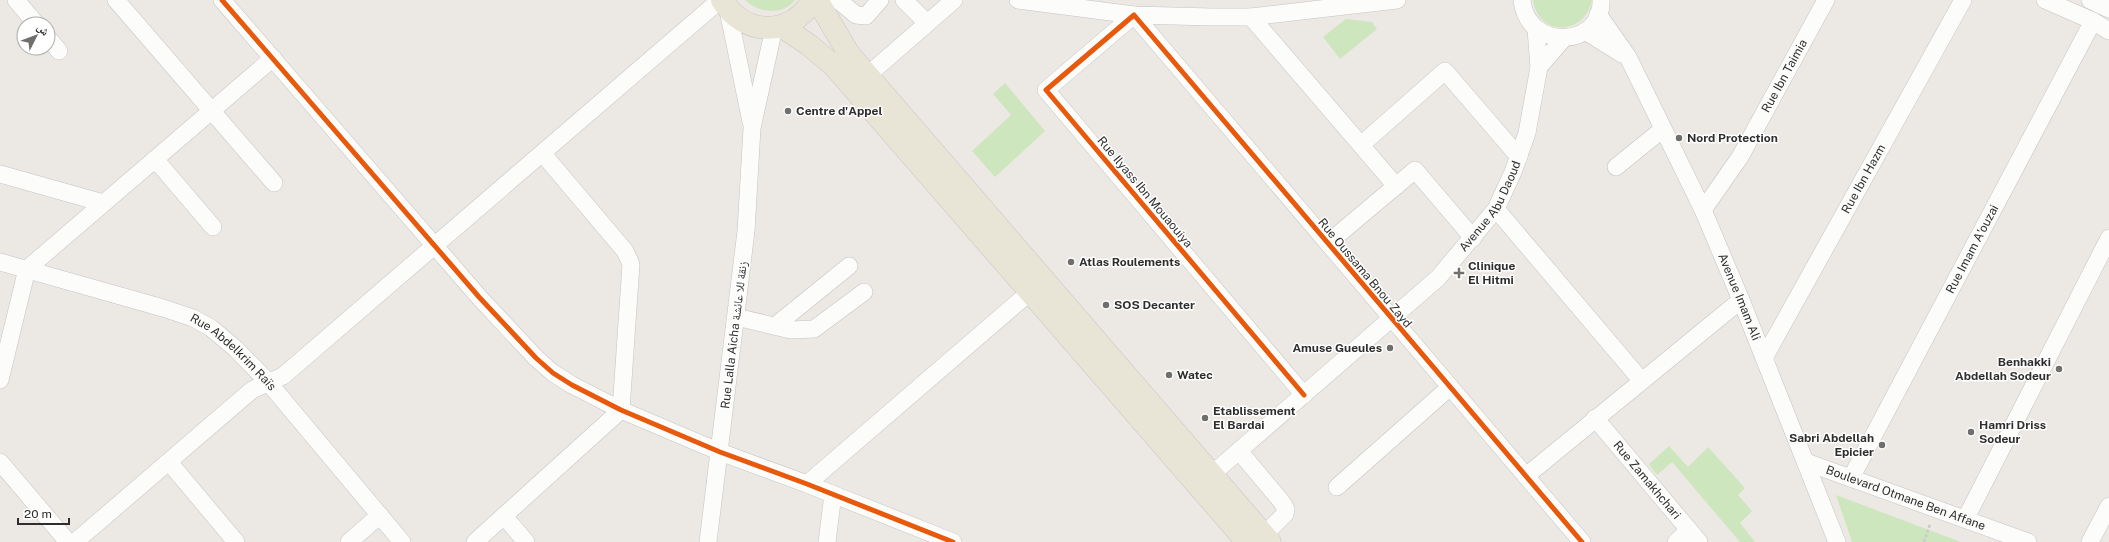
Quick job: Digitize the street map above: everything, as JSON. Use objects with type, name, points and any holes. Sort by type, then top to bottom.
[{"type":"main road","points":[[778,27],[805,11],[813,0]]},
{"type":"main road","points":[[817,0],[849,54],[1211,475],[1261,540]]},
{"type":"main road","points":[[723,3],[736,18],[746,24],[757,27],[778,27],[809,45],[834,66],[1030,292],[1261,540]]},
{"type":"street","points":[[16,0],[29,16]]},
{"type":"street","points":[[116,0],[274,183]]},
{"type":"street","points":[[222,0],[536,358],[572,385],[621,410],[720,452],[833,494],[953,542]]},
{"type":"street","points":[[838,0],[856,15],[866,16],[880,0]]},
{"type":"street","points":[[904,0],[927,24]]},
{"type":"street","points":[[868,75],[954,0]]},
{"type":"street","points":[[1018,0],[1134,15],[1251,17],[1397,0]]},
{"type":"street","points":[[1520,0],[1529,22],[1536,30],[1554,38],[1564,38],[1585,31],[1592,24],[1601,4]]},
{"type":"street","name":"Rue Ibn Taimia","points":[[1702,210],[1740,157],[1826,0]]},
{"type":"street","name":"Rue Ibn Hazm","points":[[1764,358],[1963,0]]},
{"type":"street","points":[[2045,0],[2093,20],[2109,31]]},
{"type":"street","points":[[2090,0],[2109,9]]},
{"type":"street","points":[[75,542],[252,390],[283,376],[435,244],[723,3]]},
{"type":"street","name":"Rue Lalla Aicha زنقة للا عائشة","points":[[723,3],[752,128]]},
{"type":"street","name":"Avenue Imam Ali","points":[[1601,4],[1702,210],[1741,300],[1837,542]]},
{"type":"street","name":"Rue Oussama Bnou Zayd","points":[[1134,15],[1449,388],[1582,542]]},
{"type":"street","name":"Rue Ilyass Ibn Mouaouiya","points":[[1134,15],[1046,90],[1304,395]]},
{"type":"street","points":[[1251,17],[1396,186]]},
{"type":"street","name":"Rue Imam A'ouzai","points":[[1851,478],[2093,20]]},
{"type":"street","name":"Rue Lalla Aicha زنقة للا عائشة","points":[[708,542],[746,231],[752,128],[778,27]]},
{"type":"street","name":"Avenue Abu Daoud","points":[[1211,475],[1392,320],[1438,278],[1496,209],[1519,156],[1527,132],[1539,67],[1536,30]]},
{"type":"street","points":[[1585,31],[1628,57]]},
{"type":"street","points":[[1539,67],[1564,38]]},
{"type":"street","points":[[56,47],[59,51]]},
{"type":"street","points":[[0,380],[27,269],[273,58]]},
{"type":"street","points":[[1361,146],[1445,71],[1519,156]]},
{"type":"street","points":[[1616,167],[1663,129]]},
{"type":"street","points":[[475,542],[621,410],[631,264],[625,251],[543,154]]},
{"type":"street","points":[[155,159],[214,227]]},
{"type":"street","points":[[1328,244],[1414,170],[1473,238]]},
{"type":"street","points":[[0,174],[103,203]]},
{"type":"street","points":[[1496,209],[1641,380]]},
{"type":"street","points":[[1966,518],[2109,238]]},
{"type":"street","name":"Rue Abdelkrim Raïs","points":[[0,262],[193,318],[211,328],[236,349],[268,382],[402,542]]},
{"type":"street","points":[[775,326],[849,266]]},
{"type":"street","points":[[736,317],[792,330],[814,329],[864,292]]},
{"type":"street","points":[[807,484],[1030,292]]},
{"type":"street","points":[[1526,476],[1641,380],[1741,300]]},
{"type":"street","points":[[1337,487],[1449,388]]},
{"type":"street","name":"Rue Zamakhchari","points":[[1595,418],[1694,536]]},
{"type":"street","points":[[1239,451],[1286,509],[1285,514],[1261,540]]},
{"type":"street","points":[[0,462],[68,542]]},
{"type":"street","points":[[169,462],[236,542]]},
{"type":"street","name":"Boulevard Otmane Ben Affane","points":[[1806,462],[1966,518],[2028,542]]},
{"type":"street","points":[[827,542],[833,494]]},
{"type":"street","points":[[2090,542],[2109,506]]},
{"type":"street","points":[[349,542],[380,515]]},
{"type":"street","points":[[504,516],[526,542]]},
{"type":"street","points":[[1676,542],[1694,536]]},
{"type":"green space","points":[[745,0],[795,0],[784,9],[770,11],[757,8]]},
{"type":"green space","points":[[1533,0],[1592,0],[1588,12],[1581,20],[1572,26],[1562,27],[1552,26],[1543,21],[1537,12]]},
{"type":"green space","points":[[1346,19],[1372,22],[1377,29],[1340,59],[1323,37]]},
{"type":"green space","points":[[1005,83],[1045,131],[995,177],[972,151],[1011,115],[993,94]]},
{"type":"green space","points":[[1669,446],[1688,467],[1708,447],[1745,488],[1738,495],[1752,511],[1740,523],[1755,542],[1740,542],[1672,462],[1657,475],[1649,464]]},
{"type":"green space","points":[[1836,495],[1961,542],[1852,542]]},
{"type":"cycle path","points":[[222,0],[479,297],[536,358],[553,373],[572,385],[621,410],[720,452],[807,484],[953,542]]},
{"type":"cycle path","points":[[1304,395],[1046,90],[1134,15],[1582,542]]},
{"type":"place","name":"Centre d'Appel","points":[[788,111]]},
{"type":"place","name":"Nord Protection","points":[[1679,138]]},
{"type":"place","name":"Atlas Roulements","points":[[1071,262]]},
{"type":"place","name":"Clinique El Hitmi","points":[[1459,273]]},
{"type":"place","name":"SOS Decanter","points":[[1106,305]]},
{"type":"place","name":"Amuse Gueules","points":[[1390,348]]},
{"type":"place","name":"Benhakki Abdellah Sodeur","points":[[2059,369]]},
{"type":"place","name":"Watec","points":[[1169,375]]},
{"type":"place","name":"Etablissement El Bardai","points":[[1205,418]]},
{"type":"place","name":"Hamri Driss Sodeur","points":[[1971,432]]},
{"type":"place","name":"Sabri Abdellah Epicier","points":[[1882,445]]}]
